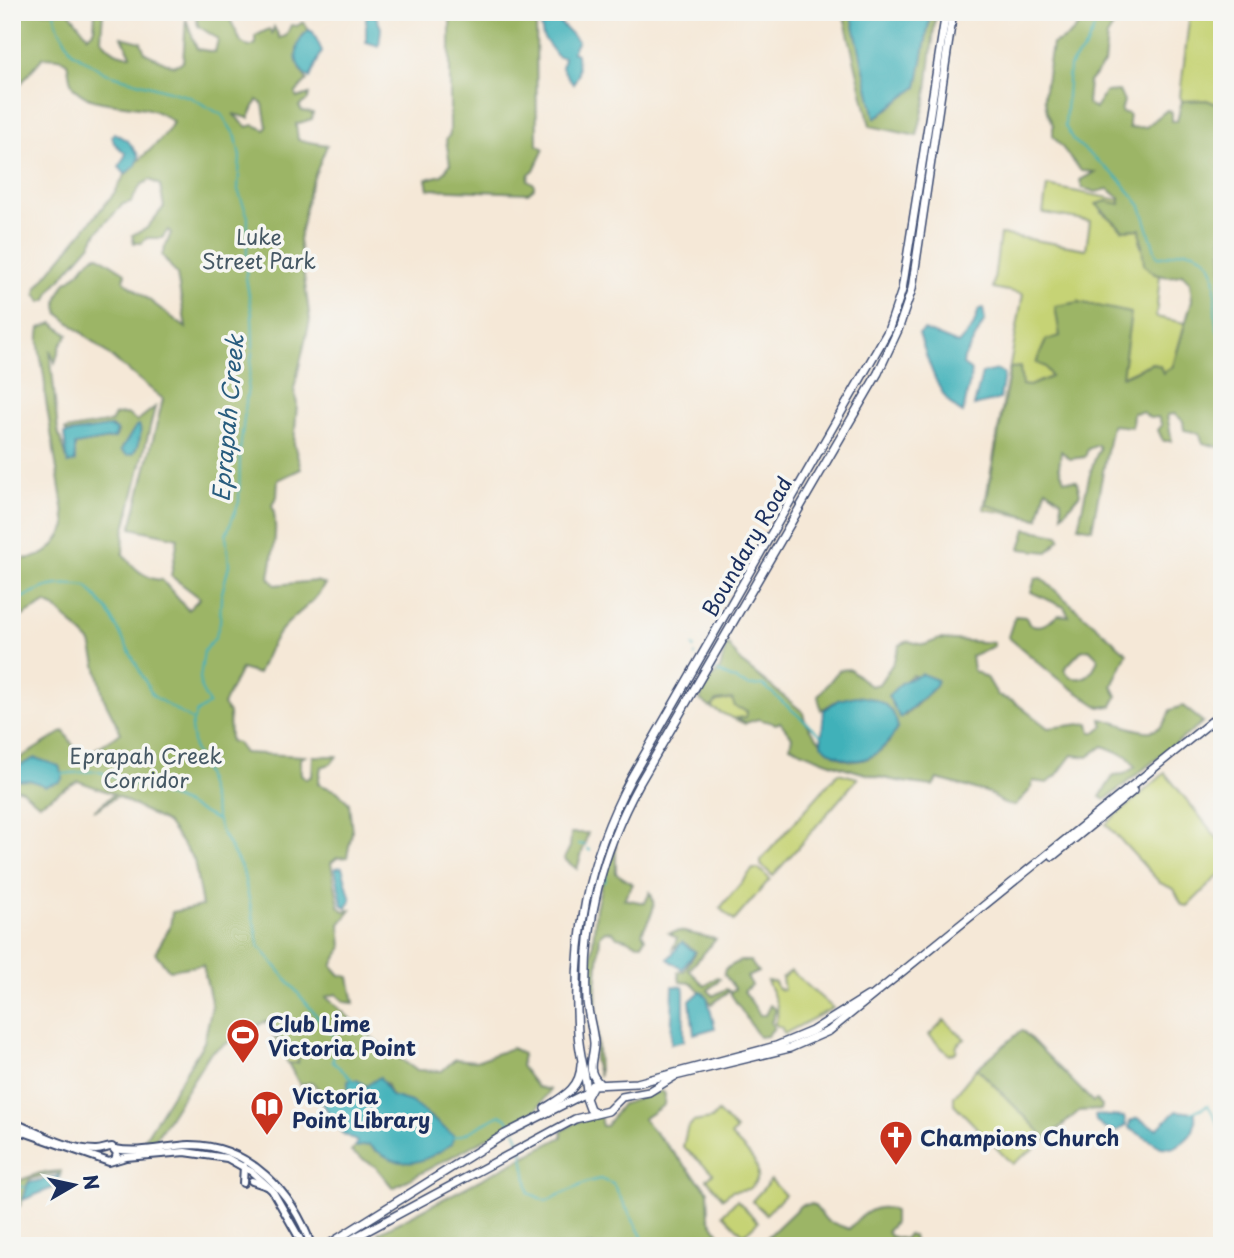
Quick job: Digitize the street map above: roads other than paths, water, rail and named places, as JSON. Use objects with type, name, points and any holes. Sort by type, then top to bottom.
[{"type":"highway","name":"Boundary Road","points":[[587,1092],[578,1008],[581,921],[594,862],[612,814],[871,366],[896,310],[946,12]]},
{"type":"highway","name":"Boundary Road","points":[[599,1083],[593,1077],[590,1062],[594,1044],[587,1001],[588,946],[594,897],[606,854],[639,784],[878,373],[898,330],[912,289],[953,12]]},
{"type":"highway","points":[[340,1246],[553,1130],[596,1112],[608,1111],[615,1102],[629,1095],[649,1092],[675,1076],[806,1043],[840,1023],[1222,713]]},
{"type":"highway","points":[[326,1246],[505,1134],[550,1108],[587,1092],[599,1083],[636,1083],[788,1042],[820,1027],[890,983]]},
{"type":"highway","points":[[550,1108],[577,1084],[581,1053]]},
{"type":"highway","points":[[608,1085],[615,1095],[615,1102]]},
{"type":"highway","points":[[587,1092],[587,1104],[596,1112]]},
{"type":"main road","points":[[12,1122],[55,1140],[93,1150],[103,1150],[108,1146],[129,1151],[195,1146],[238,1156],[259,1169],[277,1186],[308,1245]]},
{"type":"main road","points":[[12,1128],[109,1162],[196,1152],[220,1156],[244,1166],[269,1186],[308,1245]]},
{"type":"main road","points":[[115,1149],[115,1160]]},
{"type":"main road","points":[[103,1150],[104,1159]]},
{"type":"main road","points":[[243,1183],[244,1166]]},
{"type":"main road","points":[[252,1181],[269,1186]]},
{"type":"water","points":[[851,12],[931,12],[917,87],[875,118]]},
{"type":"water","points":[[552,15],[578,41],[572,52],[577,54],[578,75],[573,84],[562,68],[564,57],[558,57],[543,37],[541,26]]},
{"type":"water","points":[[366,16],[376,16],[381,28],[379,46],[366,42]]},
{"type":"water","points":[[309,30],[313,32],[322,51],[310,78],[300,68],[296,55],[300,41]]},
{"type":"water","points":[[114,133],[128,141],[139,156],[136,165],[125,174],[119,167],[126,154],[114,143]]},
{"type":"water","points":[[983,308],[985,320],[964,358],[963,365],[972,371],[963,413],[954,407],[940,389],[919,334],[924,330],[958,344],[973,327],[979,309]]},
{"type":"water","points":[[998,370],[1004,374],[1000,399],[974,406],[982,373]]},
{"type":"water","points":[[139,425],[140,428],[138,444],[133,454],[127,455],[121,450]]},
{"type":"water","points":[[109,427],[117,430],[115,438],[75,445],[75,462],[68,464],[64,434]]},
{"type":"water","points":[[922,674],[937,680],[936,686],[900,718],[888,696],[902,682]]},
{"type":"water","points":[[856,696],[871,698],[884,704],[893,713],[898,728],[890,740],[873,755],[853,760],[832,753],[821,744],[824,710],[838,700]]},
{"type":"water","points":[[35,758],[59,766],[63,777],[60,782],[45,786],[30,780],[15,781],[14,768]]},
{"type":"water","points":[[342,867],[351,900],[347,908],[342,904],[335,868]]},
{"type":"water","points":[[682,942],[695,952],[682,969],[668,959]]},
{"type":"water","points":[[673,986],[683,987],[684,991],[684,1041],[671,1044]]},
{"type":"water","points":[[701,991],[707,997],[715,1028],[694,1034],[690,1001]]},
{"type":"water","points":[[380,1077],[391,1096],[411,1102],[453,1135],[452,1144],[430,1157],[410,1162],[391,1159],[369,1145],[355,1147],[357,1142],[342,1133],[319,1098],[343,1097],[348,1091],[348,1080],[357,1080],[366,1086]]},
{"type":"water","points":[[1176,1111],[1195,1113],[1195,1125],[1191,1134],[1173,1148],[1161,1147],[1129,1128],[1130,1122],[1137,1118],[1157,1129]]},
{"type":"water","points":[[1095,1115],[1124,1117],[1126,1125],[1117,1131],[1104,1128],[1096,1121]]},
{"type":"water","points":[[59,1176],[55,1187],[23,1200],[28,1183]]},
{"type":"waterway","name":"Eprapah Creek","points":[[54,12],[57,25],[72,52],[105,73],[190,97],[222,115],[236,137],[240,157],[238,190],[248,217],[246,277],[252,314],[253,345],[240,451],[239,502],[226,535],[229,565],[221,597],[220,622],[215,638],[204,651],[200,678],[201,689],[209,704],[196,713],[191,728],[194,749],[205,774],[220,829],[243,871],[259,946],[335,1038],[333,1062],[354,1081]]},
{"type":"waterway","points":[[1097,22],[1102,12]]},
{"type":"waterway","points":[[1094,29],[1086,47],[1069,67],[1065,126],[1073,140],[1120,180],[1141,206],[1157,257],[1189,251],[1203,256],[1210,265],[1214,275],[1217,328],[1222,340]]},
{"type":"waterway","points":[[12,604],[31,593],[56,585],[87,586],[108,611],[153,696],[192,720]]},
{"type":"waterway","points":[[718,672],[749,686],[763,685],[821,735]]},
{"type":"waterway","points":[[61,774],[97,771],[175,799],[217,820]]},
{"type":"waterway","points":[[579,844],[586,845]]},
{"type":"waterway","points":[[605,882],[607,864]]},
{"type":"waterway","points":[[1191,1113],[1208,1105],[1222,1130]]},
{"type":"waterway","name":"Eprapah Creek","points":[[451,1138],[465,1134],[500,1115],[506,1117],[512,1126]]},
{"type":"waterway","name":"Eprapah Creek","points":[[515,1130],[521,1144]]},
{"type":"waterway","name":"Eprapah Creek","points":[[522,1150],[529,1193],[546,1201],[588,1182],[600,1179],[613,1184],[644,1240],[653,1246]]},
{"type":"waterway","points":[[58,1180],[69,1187]]},
{"type":"waterway","points":[[12,1186],[25,1187]]},
{"type":"place","name":"Club Lime Victoria Point","points":[[243,1065]]},
{"type":"place","name":"Victoria Point Library","points":[[267,1137]]},
{"type":"place","name":"Champions Church","points":[[896,1167]]},
{"type":"park label","name":"Luke Street Park","points":[[259,248]]},
{"type":"park label","name":"Eprapah Creek Corridor","points":[[146,767]]}]
